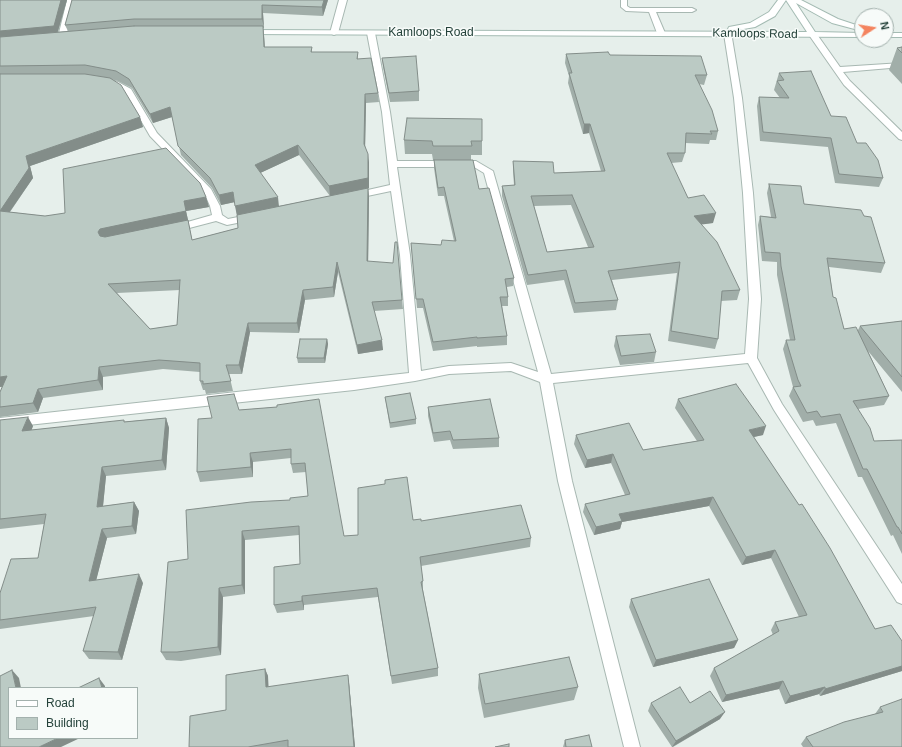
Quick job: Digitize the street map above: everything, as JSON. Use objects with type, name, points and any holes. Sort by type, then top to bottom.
[{"type":"street","points":[[62,37],[70,0]]},
{"type":"street","points":[[334,33],[343,0]]},
{"type":"street","points":[[689,33],[723,31],[752,25],[772,14],[782,0]]},
{"type":"street","points":[[790,0],[812,35]]},
{"type":"street","points":[[796,0],[812,10],[835,21],[854,27]]},
{"type":"street","name":"Kamloops Road","points":[[239,32],[854,35]]},
{"type":"street","points":[[371,33],[386,112],[405,255],[416,377]]},
{"type":"street","points":[[728,34],[738,98],[748,193],[755,299],[751,358],[778,406],[902,597]]},
{"type":"street","points":[[102,81],[115,84],[128,91],[153,134],[208,191],[215,206],[217,217]]},
{"type":"street","points":[[392,164],[476,164],[488,171],[546,379],[565,481],[632,747]]},
{"type":"street","points":[[341,199],[395,187]]},
{"type":"street","points":[[160,231],[182,227],[217,217],[227,222],[264,215]]},
{"type":"street","points":[[0,423],[416,377],[449,370],[511,368],[546,379],[751,358]]},
{"type":"lane","points":[[624,0],[624,7],[628,10],[692,10]]},
{"type":"lane","points":[[652,10],[661,33]]},
{"type":"lane","points":[[812,35],[837,70],[858,95],[902,138]]},
{"type":"lane","points":[[837,70],[902,65]]},
{"type":"building","points":[[0,0],[61,0],[54,26],[0,31]]},
{"type":"building","points":[[72,0],[324,0],[322,7],[262,5],[262,19],[134,19],[65,25]]},
{"type":"building","points":[[134,26],[263,26],[264,47],[312,47],[311,52],[358,52],[357,59],[371,58],[378,93],[365,94],[364,144],[368,154],[368,178],[329,186],[298,145],[255,165],[278,197],[235,206],[233,192],[219,195],[210,178],[178,146],[170,107],[150,114],[129,79],[116,71],[85,65],[0,66],[0,37]]},
{"type":"building","points":[[902,47],[902,53],[897,48]]},
{"type":"building","points":[[608,52],[610,55],[701,56],[707,75],[695,75],[712,110],[718,131],[710,131],[712,134],[686,133],[685,153],[667,153],[688,198],[704,195],[716,213],[694,216],[717,242],[740,290],[722,291],[718,339],[671,331],[680,262],[608,271],[618,300],[575,303],[566,270],[528,275],[502,186],[515,185],[513,161],[553,162],[554,173],[605,171],[590,124],[584,124],[569,73],[572,73],[566,54]],"holes":[[[572,195],[594,247],[547,252],[531,196]]]},
{"type":"building","points":[[416,56],[419,91],[389,93],[382,58]]},
{"type":"building","points":[[811,71],[831,116],[846,117],[857,143],[866,143],[878,160],[883,178],[839,174],[831,138],[763,132],[759,97],[789,98],[777,81],[784,80],[779,73]]},
{"type":"building","points":[[0,74],[85,74],[110,78],[121,85],[140,117],[26,156],[29,168],[0,211]]},
{"type":"building","points":[[407,118],[482,119],[482,141],[471,141],[472,146],[433,146],[432,141],[404,140]]},
{"type":"building","points":[[166,148],[200,183],[206,197],[184,201],[186,211],[100,229],[98,232],[100,236],[105,237],[188,220],[192,240],[238,228],[237,215],[368,188],[367,261],[393,263],[395,242],[397,242],[402,300],[372,302],[382,340],[357,345],[337,262],[333,287],[303,290],[297,323],[248,323],[239,365],[226,365],[231,381],[203,384],[203,381],[200,381],[200,363],[159,360],[99,367],[98,380],[38,389],[33,403],[0,407],[0,392],[7,376],[0,377],[0,211],[45,216],[65,213],[63,169]],"holes":[[[180,280],[177,325],[150,329],[108,284]]]},
{"type":"building","points":[[434,160],[473,160],[479,189],[489,188],[514,278],[505,279],[508,297],[500,297],[507,336],[477,337],[433,342],[423,299],[416,299],[411,243],[441,245],[442,240],[456,241],[444,187],[438,188]]},
{"type":"building","points":[[769,184],[801,186],[804,204],[861,210],[864,216],[871,217],[885,263],[827,258],[833,297],[836,298],[844,329],[856,327],[889,396],[853,401],[870,428],[874,441],[902,440],[902,534],[867,469],[863,469],[840,414],[821,417],[817,411],[807,413],[793,387],[801,386],[786,340],[795,340],[781,266],[780,253],[765,252],[760,216],[776,218]]},
{"type":"building","points":[[902,321],[902,377],[860,326]]},
{"type":"building","points":[[650,334],[656,352],[621,356],[616,336]]},
{"type":"building","points":[[300,339],[327,339],[324,358],[297,358]]},
{"type":"building","points":[[736,384],[766,426],[749,430],[799,505],[802,504],[830,548],[875,629],[891,625],[902,641],[902,666],[825,689],[825,687],[790,696],[783,681],[726,695],[714,668],[779,631],[775,622],[807,615],[775,550],[746,557],[713,497],[619,514],[622,521],[596,527],[585,504],[630,494],[613,454],[587,460],[576,435],[629,423],[643,450],[704,440],[678,399]]},
{"type":"building","points":[[410,393],[416,419],[390,423],[385,397]]},
{"type":"building","points":[[234,394],[239,410],[277,407],[277,405],[319,399],[344,536],[358,535],[358,488],[385,484],[385,480],[407,477],[413,520],[421,519],[421,521],[521,505],[531,538],[420,557],[423,581],[421,582],[438,668],[391,676],[377,588],[302,596],[302,601],[274,605],[274,567],[300,564],[299,526],[242,531],[242,585],[219,588],[218,647],[177,652],[161,652],[168,562],[188,559],[186,510],[251,502],[290,500],[290,498],[308,496],[305,463],[291,464],[291,449],[250,453],[251,467],[197,472],[198,419],[212,418],[207,397]]},
{"type":"building","points":[[490,399],[499,438],[453,440],[450,431],[433,433],[428,407]]},
{"type":"building","points":[[28,417],[22,431],[124,420],[124,422],[166,418],[162,460],[102,467],[97,507],[134,502],[132,526],[102,529],[89,581],[139,574],[118,652],[83,651],[96,607],[0,620],[0,593],[11,559],[38,558],[46,514],[0,519],[0,420]]},
{"type":"building","points":[[709,579],[738,640],[656,660],[631,599]]},
{"type":"building","points":[[569,657],[578,687],[485,704],[479,674]]},
{"type":"building","points":[[265,669],[266,687],[348,675],[354,747],[288,747],[288,740],[248,747],[189,747],[190,716],[226,710],[226,675]]},
{"type":"building","points":[[12,670],[16,687],[8,687],[8,739],[56,739],[39,747],[0,747],[0,676]]},
{"type":"building","points":[[99,678],[102,687],[80,687]]},
{"type":"building","points":[[680,687],[690,703],[710,691],[725,712],[676,741],[651,703]]},
{"type":"building","points":[[902,699],[902,747],[813,747],[806,737],[844,722],[883,712],[880,707]]},
{"type":"building","points":[[589,735],[592,747],[566,747],[565,740]]},
{"type":"building","points":[[509,744],[509,747],[495,747]]}]
